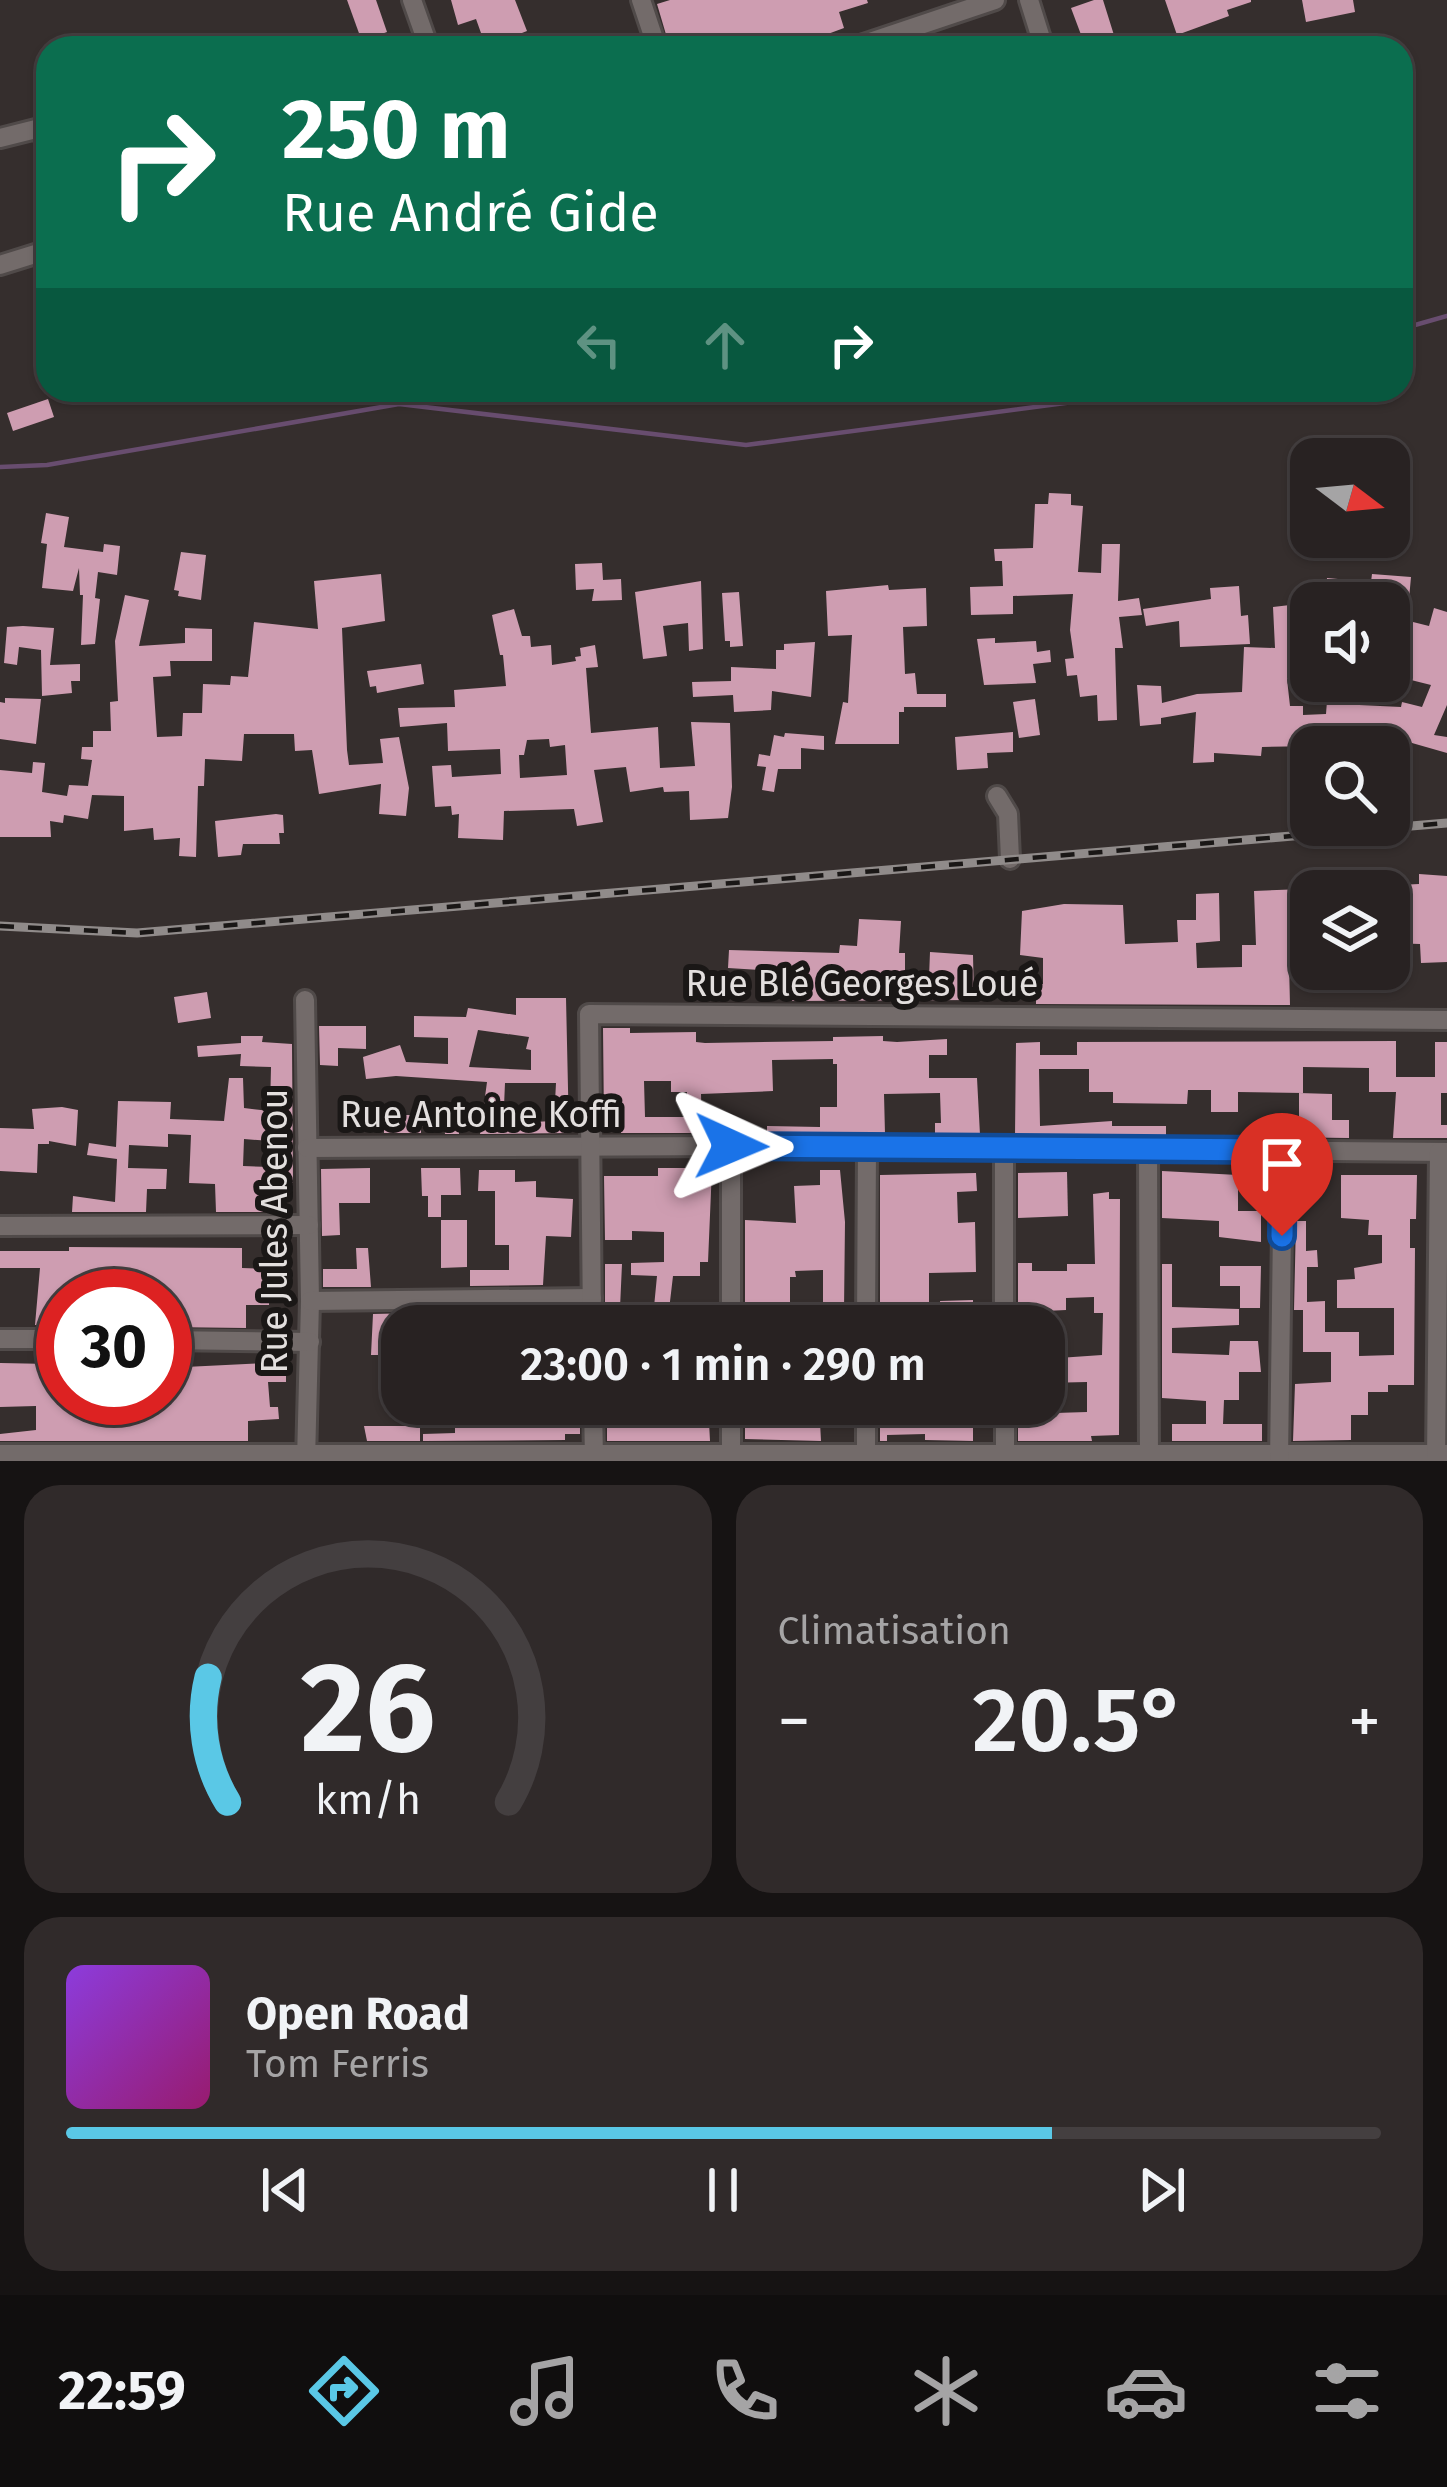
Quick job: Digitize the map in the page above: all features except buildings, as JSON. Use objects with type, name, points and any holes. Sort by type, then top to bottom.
[{"type":"street","points":[[412,0],[425,36]]},
{"type":"street","points":[[641,0],[653,36]]},
{"type":"street","points":[[888,36],[995,0]]},
{"type":"street","points":[[1029,0],[1040,36]]},
{"type":"street","points":[[0,138],[36,129]]},
{"type":"street","points":[[0,266],[36,254]]},
{"type":"street","points":[[997,796],[1008,814],[1010,859]]},
{"type":"street","name":"Rue Jules Abenou","points":[[305,1000],[310,1300],[306,1456]]},
{"type":"street","name":"Rue Blé Georges Loué","points":[[592,1305],[589,1014],[1447,1020]]},
{"type":"street","points":[[731,1146],[731,1305]]},
{"type":"street","name":"Rue Antoine Koffi","points":[[307,1148],[1443,1152]]},
{"type":"street","points":[[866,1305],[867,1148]]},
{"type":"street","points":[[1148,1148],[1149,1457]]},
{"type":"street","points":[[1004,1150],[1004,1305]]},
{"type":"street","points":[[1279,1457],[1283,1150]]},
{"type":"street","points":[[0,1454],[1440,1456],[1443,1152]]},
{"type":"street","points":[[0,1226],[309,1225]]},
{"type":"street","points":[[310,1300],[592,1298]]},
{"type":"street","points":[[0,1339],[36,1339]]},
{"type":"street","points":[[192,1340],[310,1342]]},
{"type":"street","points":[[593,1425],[594,1456]]},
{"type":"street","points":[[731,1425],[731,1458]]},
{"type":"street","points":[[866,1425],[866,1457]]},
{"type":"street","points":[[1005,1425],[1005,1458]]},
{"type":"waterway","points":[[1413,326],[1447,316]]},
{"type":"waterway","points":[[0,467],[47,465],[399,404],[746,445],[1073,402]]},
{"type":"railway","points":[[0,926],[137,933],[1447,823]]},
{"type":"route","points":[[731,1146],[1283,1150],[1282,1236]]}]
